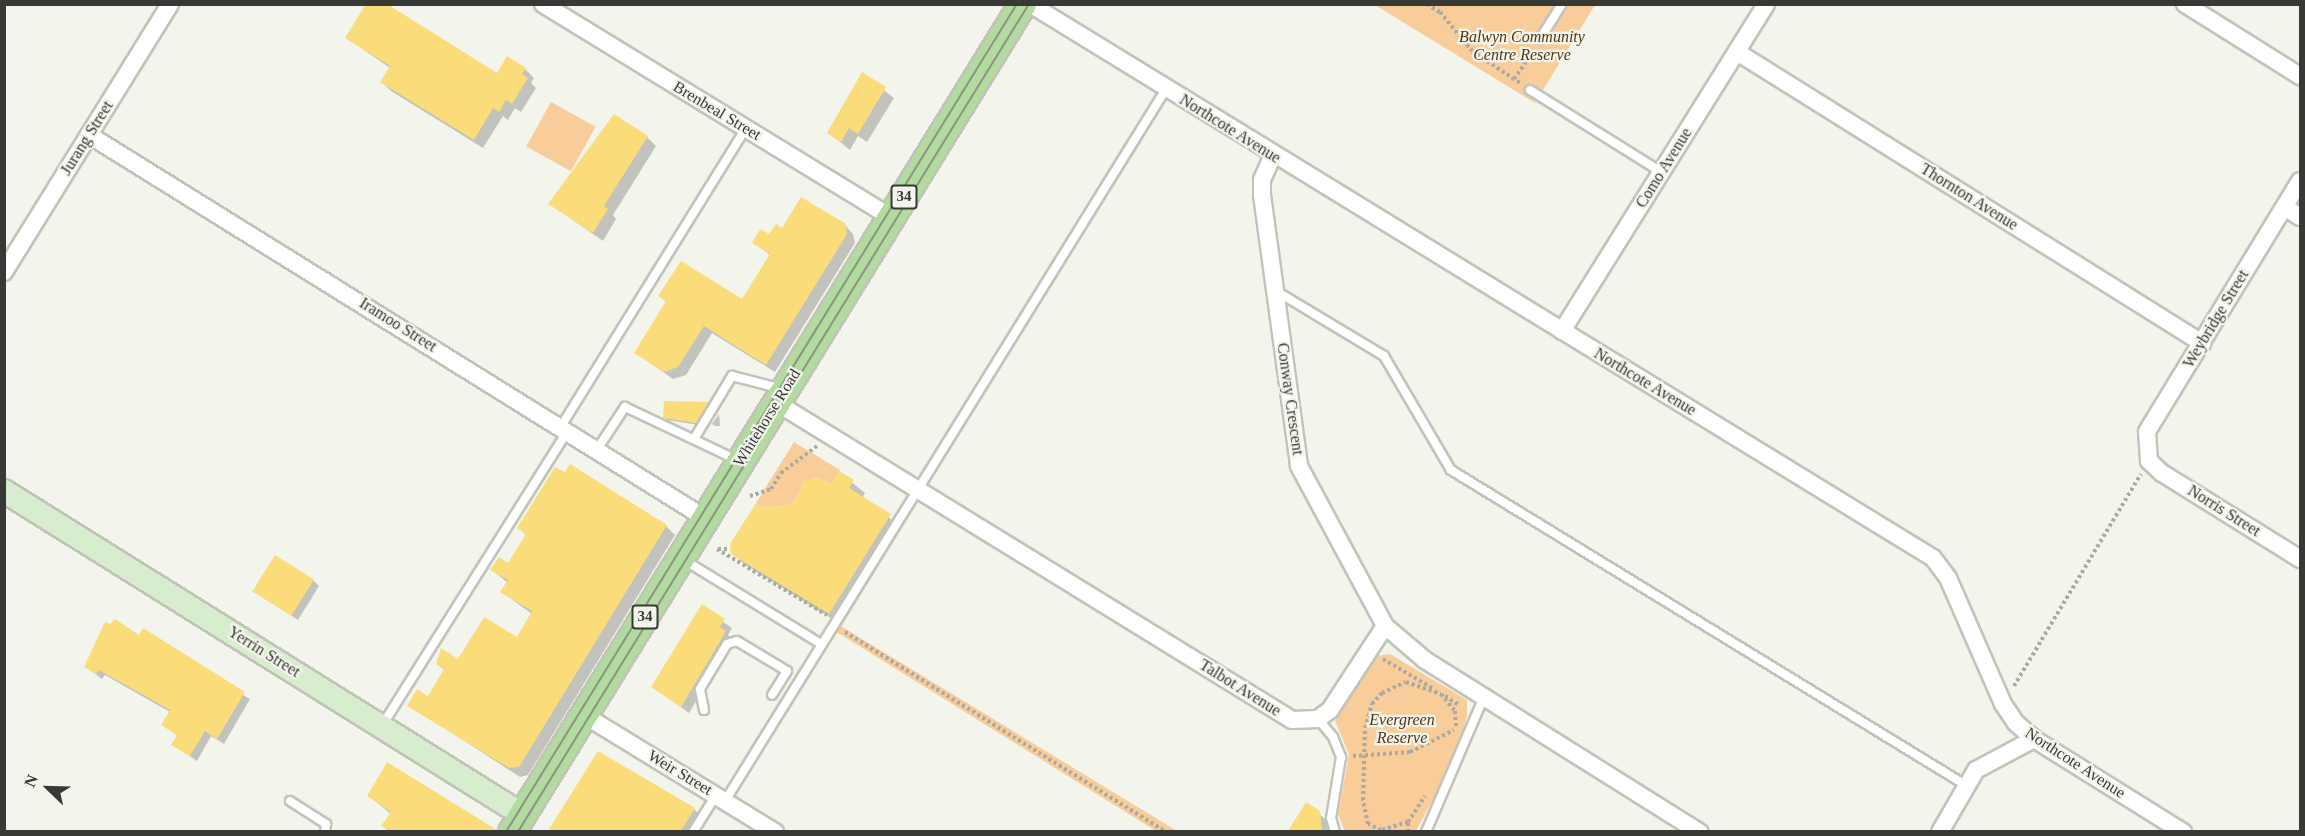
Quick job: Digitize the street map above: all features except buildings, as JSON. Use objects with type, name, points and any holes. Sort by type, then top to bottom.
[{"type":"main road","name":"Whitehorse Road","points":[[518,823],[1023,4]]},
{"type":"street","name":"Jurang Street","points":[[4,272],[170,4]]},
{"type":"street","name":"Brenbeal Street","points":[[543,4],[891,217]]},
{"type":"street","name":"Northcote Avenue","points":[[1030,4],[1933,558],[1948,578],[2003,704],[2016,723],[2034,739],[2183,831]]},
{"type":"street","name":"Como Avenue","points":[[1562,331],[1766,4]]},
{"type":"street","points":[[2184,4],[2301,76]]},
{"type":"street","name":"Thornton Avenue","points":[[1737,51],[2202,343]]},
{"type":"street","name":"Iramoo Street","points":[[88,135],[705,518]]},
{"type":"street","name":"Conway Crescent","points":[[1273,155],[1262,180],[1262,195],[1299,466],[1385,626]]},
{"type":"street","name":"Weybridge Street","points":[[2149,461],[2147,432],[2301,181]]},
{"type":"street","points":[[2284,207],[2301,217]]},
{"type":"street","name":"Talbot Avenue","points":[[781,396],[830,436],[1292,720],[1318,719]]},
{"type":"street","name":"Norris Street","points":[[2149,461],[2162,473],[2301,559]]},
{"type":"street","name":"Yerrin Street","points":[[4,491],[381,727],[518,823]]},
{"type":"street","points":[[1318,719],[1330,710],[1385,626],[1425,660],[1699,831]]},
{"type":"street","name":"Weir Street","points":[[584,715],[775,831]]},
{"type":"street","points":[[1940,831],[1976,770],[2034,739]]},
{"type":"lane","points":[[1540,39],[1562,4]]},
{"type":"lane","points":[[693,831],[720,798],[821,644],[1166,89]]},
{"type":"lane","points":[[1530,90],[1661,172]]},
{"type":"lane","points":[[381,727],[746,129]]},
{"type":"lane","points":[[1275,291],[1384,356],[1450,470],[1967,786]]},
{"type":"lane","points":[[694,439],[732,376],[781,396]]},
{"type":"lane","points":[[596,451],[625,407],[740,462]]},
{"type":"lane","points":[[681,558],[821,644]]},
{"type":"lane","points":[[704,710],[700,689],[727,644],[737,641],[787,671],[772,695]]},
{"type":"lane","points":[[1426,831],[1484,697]]},
{"type":"lane","points":[[1318,719],[1333,737],[1341,758],[1331,818],[1335,831]]},
{"type":"lane","points":[[290,801],[326,824],[325,831]]},
{"type":"path","points":[[1427,4],[1440,12],[1472,51],[1530,90]]},
{"type":"path","points":[[1515,79],[1540,39]]},
{"type":"path","points":[[750,496],[771,489],[781,472],[830,436]]},
{"type":"path","points":[[2003,704],[2149,461]]},
{"type":"path","points":[[730,549],[717,549],[826,614],[833,625],[1166,831]]},
{"type":"path","points":[[1341,758],[1410,752],[1456,729],[1476,715],[1369,651]]},
{"type":"path","points":[[1408,822],[1381,830],[1368,824],[1363,800],[1364,756],[1365,728],[1372,704],[1382,693],[1406,682],[1441,694],[1455,711],[1455,738]]},
{"type":"path","points":[[1408,831],[1408,822],[1427,793]]},
{"type":"path","points":[[1369,831],[1373,826]]},
{"type":"green space","name":"Balwyn Community Centre Reserve","points":[[1375,5],[1595,5],[1535,103]]},
{"type":"green space","points":[[551,102],[596,127],[571,171],[526,147]]},
{"type":"green space","points":[[794,442],[840,470],[831,485],[818,477],[804,482],[792,504],[765,508],[756,503]]},
{"type":"green space","points":[[839,625],[1177,831],[1156,831],[835,631]]},
{"type":"green space","name":"Evergreen Reserve","points":[[1390,654],[1467,700],[1467,716],[1455,758],[1416,831],[1345,832],[1338,814],[1349,754],[1335,721],[1376,656]]},
{"type":"tram line","points":[[506,832],[1017,4]]},
{"type":"tram line","points":[[518,832],[1029,4]]}]
